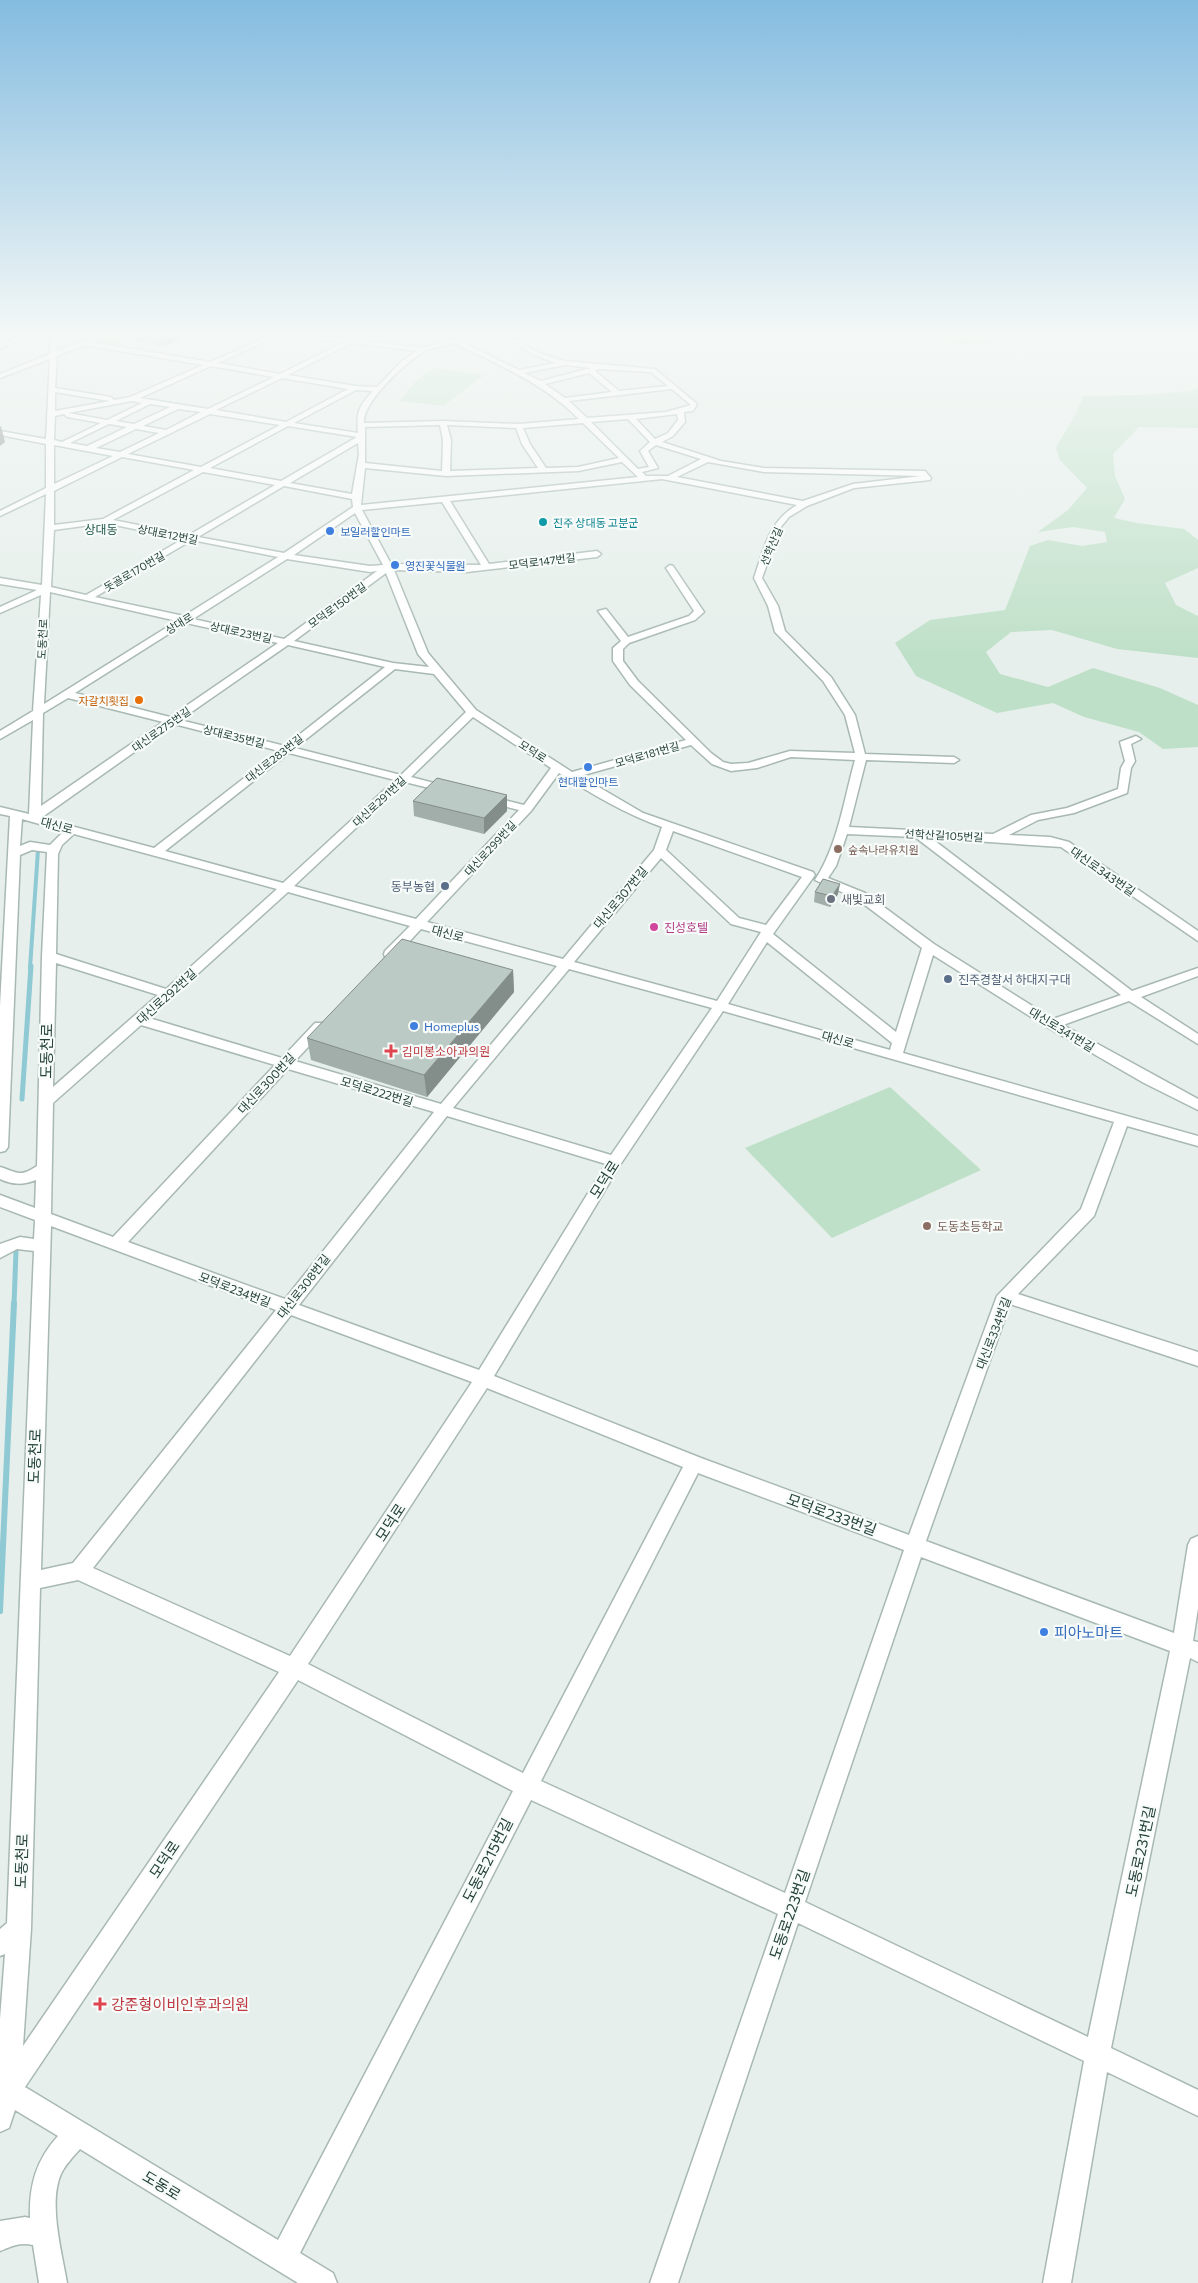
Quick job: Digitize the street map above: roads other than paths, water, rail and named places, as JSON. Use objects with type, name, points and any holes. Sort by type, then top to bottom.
[{"type":"street","name":"도동천로","points":[[35,817],[38,712],[45,595],[48,589],[51,489],[50,443]]},
{"type":"street","points":[[54,443],[285,484],[356,503],[445,500],[644,479],[670,478],[804,504]]},
{"type":"street","points":[[88,449],[102,443]]},
{"type":"street","points":[[0,514],[144,443]]},
{"type":"street","points":[[105,521],[250,443]]},
{"type":"street","name":"돗골로170번길","points":[[87,598],[313,468],[348,443]]},
{"type":"street","points":[[356,503],[362,465],[361,443]]},
{"type":"street","points":[[446,474],[448,443]]},
{"type":"street","points":[[525,443],[543,470]]},
{"type":"street","points":[[609,443],[644,479]]},
{"type":"street","points":[[637,471],[654,468],[644,451],[652,443]]},
{"type":"street","points":[[657,443],[707,460]]},
{"type":"street","points":[[362,465],[446,474],[578,469],[626,459]]},
{"type":"street","points":[[670,478],[707,460]]},
{"type":"street","name":"선학산길","points":[[707,460],[764,470],[922,473],[927,478],[852,486],[804,504],[786,515],[776,528],[758,578],[773,606],[780,632],[826,679],[850,715],[861,757],[842,830],[830,866],[815,877]]},
{"type":"street","points":[[445,500],[487,567]]},
{"type":"street","name":"상대로","points":[[0,736],[286,556],[356,503]]},
{"type":"street","name":"모덕로","points":[[2,2089],[294,1668],[484,1379],[615,1161],[767,933],[815,877],[639,815],[601,795],[472,712],[423,654],[388,567],[356,503]]},
{"type":"street","name":"상대로12번길","points":[[50,528],[105,521],[364,569],[388,567]]},
{"type":"street","name":"모덕로147번길","points":[[388,567],[467,569],[597,554]]},
{"type":"street","name":"모덕로150번길","points":[[286,642],[388,567]]},
{"type":"street","points":[[670,568],[699,612],[692,618],[626,641],[618,648],[618,661],[634,683],[693,741]]},
{"type":"street","name":"상대로23번길","points":[[0,581],[48,589],[393,666],[436,671]]},
{"type":"street","points":[[0,610],[48,589]]},
{"type":"street","points":[[603,611],[626,641]]},
{"type":"street","name":"대신로275번길","points":[[35,817],[286,642]]},
{"type":"street","name":"대신로283번길","points":[[156,852],[393,666]]},
{"type":"street","name":"상대로35번길","points":[[65,694],[461,792]]},
{"type":"street","name":"대신로291번길","points":[[285,888],[472,712]]},
{"type":"street","name":"선학산길105번길","points":[[842,830],[996,838],[1035,817],[1070,811],[1123,792],[1126,768],[1130,761],[1125,742],[1136,739]]},
{"type":"street","name":"모덕로181번길","points":[[572,775],[693,741],[724,767],[768,762],[790,754],[861,757]]},
{"type":"street","points":[[861,757],[954,760]]},
{"type":"street","name":"대신로299번길","points":[[418,924],[527,809],[557,767]]},
{"type":"street","points":[[480,797],[527,809]]},
{"type":"street","name":"대신로","points":[[0,810],[35,817],[73,830],[720,1006],[898,1049],[1198,1141]]},
{"type":"street","points":[[0,1147],[16,814]]},
{"type":"street","name":"대신로307번길","points":[[563,964],[660,851],[669,825]]},
{"type":"street","points":[[15,853],[30,846],[54,849],[57,842],[73,830]]},
{"type":"street","points":[[918,834],[1132,997],[1198,1040]]},
{"type":"street","name":"대신로343번길","points":[[996,838],[1050,841],[1065,844],[1198,937]]},
{"type":"street","name":"도동천로","points":[[0,2119],[19,1929],[29,1581],[43,1218],[48,956],[54,849]]},
{"type":"street","points":[[660,851],[735,922],[767,933],[898,1049],[929,947]]},
{"type":"street","name":"대신로341번길","points":[[815,877],[861,896],[929,947],[1052,1024],[1149,1080],[1198,1105]]},
{"type":"street","name":"대신로292번길","points":[[45,1102],[285,888]]},
{"type":"street","points":[[0,904],[13,896]]},
{"type":"street","points":[[378,966],[418,924]]},
{"type":"street","points":[[48,956],[168,994]]},
{"type":"street","name":"대신로308번길","points":[[79,1571],[443,1111],[563,964]]},
{"type":"street","points":[[1052,1024],[1198,972]]},
{"type":"street","name":"대신로300번길","points":[[117,1243],[331,1015]]},
{"type":"street","name":"모덕로222번길","points":[[139,1020],[615,1161]]},
{"type":"street","name":"대신로334번길","points":[[915,1546],[1005,1296],[1088,1212],[1105,1162],[1123,1119]]},
{"type":"street","points":[[0,1172],[7,1178],[26,1179],[44,1169]]},
{"type":"street","name":"모덕로234번길","points":[[0,1201],[117,1243],[286,1308],[484,1379]]},
{"type":"street","points":[[0,1252],[13,1243],[23,1241],[42,1248]]},
{"type":"street","points":[[1005,1296],[1198,1359]]},
{"type":"street","name":"모덕로233번길","points":[[484,1379],[694,1463],[1190,1648]]},
{"type":"street","name":"도동로215번길","points":[[283,2258],[694,1463]]},
{"type":"street","name":"도동로231번길","points":[[1057,2283],[1097,2056],[1190,1648],[1198,1545]]},
{"type":"street","name":"도동로223번길","points":[[664,2283],[915,1546]]},
{"type":"street","points":[[29,1581],[79,1571],[294,1668],[526,1786],[792,1908],[1097,2056],[1198,2102]]},
{"type":"street","points":[[0,1944],[19,1929]]},
{"type":"street","name":"도동로","points":[[2,2089],[324,2283]]},
{"type":"street","points":[[53,2283],[46,2235],[43,2188],[50,2166],[77,2133]]},
{"type":"street","points":[[0,2238],[4,2234],[25,2230],[46,2235]]},
{"type":"waterway","points":[[30,968],[38,850]]},
{"type":"waterway","points":[[22,1099],[31,966]]},
{"type":"waterway","points":[[14,1304],[16,1251]]},
{"type":"waterway","points":[[0,1611],[14,1303]]},
{"type":"place","name":"진주 상대동 고분군","points":[[543,522]]},
{"type":"place","name":"보일러할인마트","points":[[330,531]]},
{"type":"place","name":"영진꽃식물원","points":[[395,565]]},
{"type":"place","name":"자갈치횟집","points":[[139,700]]},
{"type":"place","name":"현대할인마트","points":[[588,767]]},
{"type":"place","name":"숲속나라유치원","points":[[838,849]]},
{"type":"place","name":"동부농협","points":[[445,886]]},
{"type":"place","name":"새빛교회","points":[[831,899]]},
{"type":"place","name":"진성호텔","points":[[654,927]]},
{"type":"place","name":"진주경찰서 하대지구대","points":[[948,979]]},
{"type":"place","name":"Homeplus","points":[[414,1026]]},
{"type":"place","name":"김미봉소아과의원","points":[[391,1051]]},
{"type":"place","name":"도동초등학교","points":[[927,1226]]},
{"type":"place","name":"피아노마트","points":[[1044,1632]]},
{"type":"place","name":"강준형이비인후과의원","points":[[100,2004]]},
{"type":"district","name":"상대동","points":[[101,529]]}]
